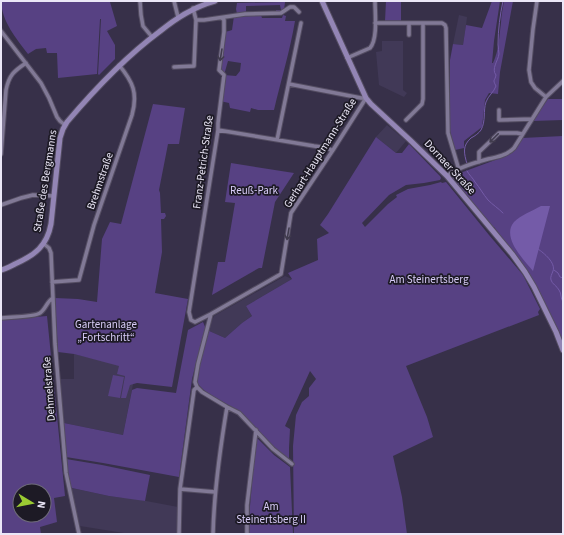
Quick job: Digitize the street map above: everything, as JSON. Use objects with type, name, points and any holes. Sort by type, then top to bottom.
[{"type":"main road","name":"Straße des Bergmanns","points":[[1,270],[25,259],[44,244],[50,230],[60,138],[65,125],[119,65],[152,37],[178,17],[193,8],[214,1]]},
{"type":"main road","name":"Dornaer Straße","points":[[322,1],[366,98],[447,176],[512,254],[525,272],[537,293],[563,350]]},
{"type":"street","points":[[140,1],[143,26],[152,37]]},
{"type":"street","points":[[174,1],[178,17]]},
{"type":"street","points":[[348,58],[372,46],[375,36],[375,1]]},
{"type":"street","points":[[537,1],[533,29],[530,76],[531,82],[535,88],[546,97]]},
{"type":"street","points":[[196,20],[222,18],[244,14],[281,13],[290,6],[294,7],[299,12]]},
{"type":"street","points":[[174,67],[194,66],[196,20],[193,8]]},
{"type":"street","name":"Franz-Petrich-Straße","points":[[189,312],[218,130],[224,75],[219,70],[224,32],[224,20],[222,18]]},
{"type":"street","points":[[277,140],[301,23]]},
{"type":"street","points":[[375,23],[442,23],[445,25],[448,132],[459,170]]},
{"type":"street","points":[[409,23],[409,35]]},
{"type":"street","points":[[406,120],[422,104],[423,99],[423,23]]},
{"type":"street","points":[[1,31],[42,83],[57,117],[65,125]]},
{"type":"street","points":[[1,154],[8,81],[12,74],[26,62]]},
{"type":"street","name":"Brehmstraße","points":[[52,282],[79,280],[92,232],[132,115],[135,100],[133,87],[128,76],[119,65]]},
{"type":"street","points":[[447,176],[452,172],[478,162],[502,155],[514,148],[546,97],[563,81]]},
{"type":"street","points":[[289,84],[366,98]]},
{"type":"street","name":"Gerhart-Hauptmann-Straße","points":[[189,312],[191,320],[195,322],[281,274],[291,213],[366,98]]},
{"type":"street","points":[[499,110],[499,120],[532,120]]},
{"type":"street","points":[[218,130],[328,148],[332,151]]},
{"type":"street","points":[[478,162],[480,152],[499,133],[522,134]]},
{"type":"street","points":[[1,206],[33,195],[54,196]]},
{"type":"street","name":"Dehmelstraße","points":[[44,244],[50,251],[59,398],[66,473],[79,534]]},
{"type":"street","points":[[1,318],[36,315],[42,312],[53,298]]},
{"type":"street","points":[[211,314],[198,364],[195,382],[197,387],[202,392],[239,413],[273,449],[292,464]]},
{"type":"street","points":[[179,534],[180,489],[194,390],[197,387]]},
{"type":"street","points":[[213,534],[215,492],[220,447],[227,407]]},
{"type":"street","points":[[247,534],[247,505],[256,430]]},
{"type":"street","points":[[180,489],[215,492]]},
{"type":"shaded area","points":[[459,15],[467,17],[463,45],[453,44]]},
{"type":"shaded area","points":[[382,41],[403,41],[403,90],[407,93],[404,97],[379,85],[376,52],[382,51]]},
{"type":"shaded area","points":[[387,125],[406,141],[396,153],[376,137]]},
{"type":"shaded area","points":[[541,206],[550,206],[533,271],[515,248],[510,234],[514,222],[520,217]]},
{"type":"shaded area","points":[[285,276],[292,279],[246,306],[252,316],[225,338],[207,330],[214,316]]},
{"type":"shaded area","points":[[74,354],[136,369],[123,435],[64,423],[60,379],[74,379]]},
{"type":"shaded area","points":[[72,488],[109,496],[125,497],[178,507],[177,534],[130,534],[80,526],[71,490]]},
{"type":"green space","points":[[1,1],[112,1],[110,2],[117,26],[107,31],[115,45],[115,59],[99,75],[98,74],[100,19],[97,74],[58,78],[57,53],[47,53],[46,48],[36,49],[28,54],[14,36],[7,23]]},
{"type":"green space","points":[[386,1],[401,1],[401,21],[385,21]]},
{"type":"green space","points":[[492,1],[500,1],[494,41],[493,63],[498,48],[504,1],[513,1],[500,72],[498,94],[489,93],[485,100],[482,127],[464,141],[464,148],[455,150],[450,131],[450,60],[453,44],[463,45],[466,25],[482,28]]},
{"type":"green space","points":[[285,2],[284,10],[276,13],[276,10],[281,10],[280,5],[246,6],[246,12],[250,13],[237,14],[236,9],[237,3]]},
{"type":"green space","points":[[261,15],[262,18],[282,18],[283,15],[286,16],[285,21],[295,21],[274,110],[258,110],[251,108],[250,112],[230,108],[229,103],[220,101],[224,75],[219,70],[224,32],[232,30],[234,16]],"holes":[[[228,61],[241,63],[240,71],[236,76],[224,75]]]},
{"type":"green space","points":[[548,99],[563,99],[563,120],[532,121]]},
{"type":"green space","name":"Gartenanlage „Fortschritt“","points":[[153,104],[185,108],[179,144],[168,144],[159,190],[161,213],[165,213],[166,216],[164,219],[161,219],[162,252],[155,293],[188,299],[172,387],[137,383],[130,385],[126,398],[121,398],[125,376],[117,374],[119,366],[74,354],[58,352],[55,298],[97,302],[102,239],[110,222],[121,224]]},
{"type":"green space","points":[[563,136],[563,344],[529,274],[494,227],[450,178],[506,156],[517,146],[522,138]]},
{"type":"green space","name":"Am Steinertsberg","points":[[376,137],[396,153],[402,153],[409,144],[441,178],[440,180],[406,185],[389,195],[362,223],[365,227],[397,197],[396,195],[408,189],[446,182],[523,275],[540,309],[538,312],[539,315],[406,366],[427,417],[433,437],[393,456],[402,497],[407,534],[294,534],[293,446],[296,415],[302,402],[309,396],[309,388],[316,379],[310,371],[285,426],[290,429],[289,460],[242,415],[235,409],[208,393],[196,380],[207,330],[225,338],[252,316],[246,306],[292,279],[288,273],[318,260],[317,239],[329,233],[320,225]]},
{"type":"green space","name":"Reuß-Park","points":[[231,163],[294,173],[275,202],[262,268],[259,268],[212,295],[218,262],[225,262],[235,203],[225,202]]},
{"type":"green space","points":[[47,316],[65,496],[54,498],[57,522],[40,527],[41,534],[1,534],[1,320]]},
{"type":"green space","points":[[203,322],[206,329],[192,379],[179,477],[66,457],[64,423],[123,435],[132,390],[137,388],[176,393],[188,330]]},
{"type":"green space","points":[[113,375],[124,377],[120,398],[108,396]]},
{"type":"green space","name":"Am Steinertsberg II","points":[[256,437],[274,455],[290,467],[293,534],[249,534]]},
{"type":"green space","points":[[66,459],[150,475],[145,501],[109,496],[72,488],[68,478]]},
{"type":"waterway","points":[[467,164],[465,153],[466,144],[481,130],[486,102],[496,86],[494,81],[496,75],[494,70],[499,54],[498,34],[503,1]]},
{"type":"waterway","points":[[467,171],[488,200],[503,213]]},
{"type":"waterway","points":[[538,249],[553,265],[551,280],[560,292],[563,302]]},
{"type":"waterway","points":[[554,270],[560,277],[563,278]]}]
